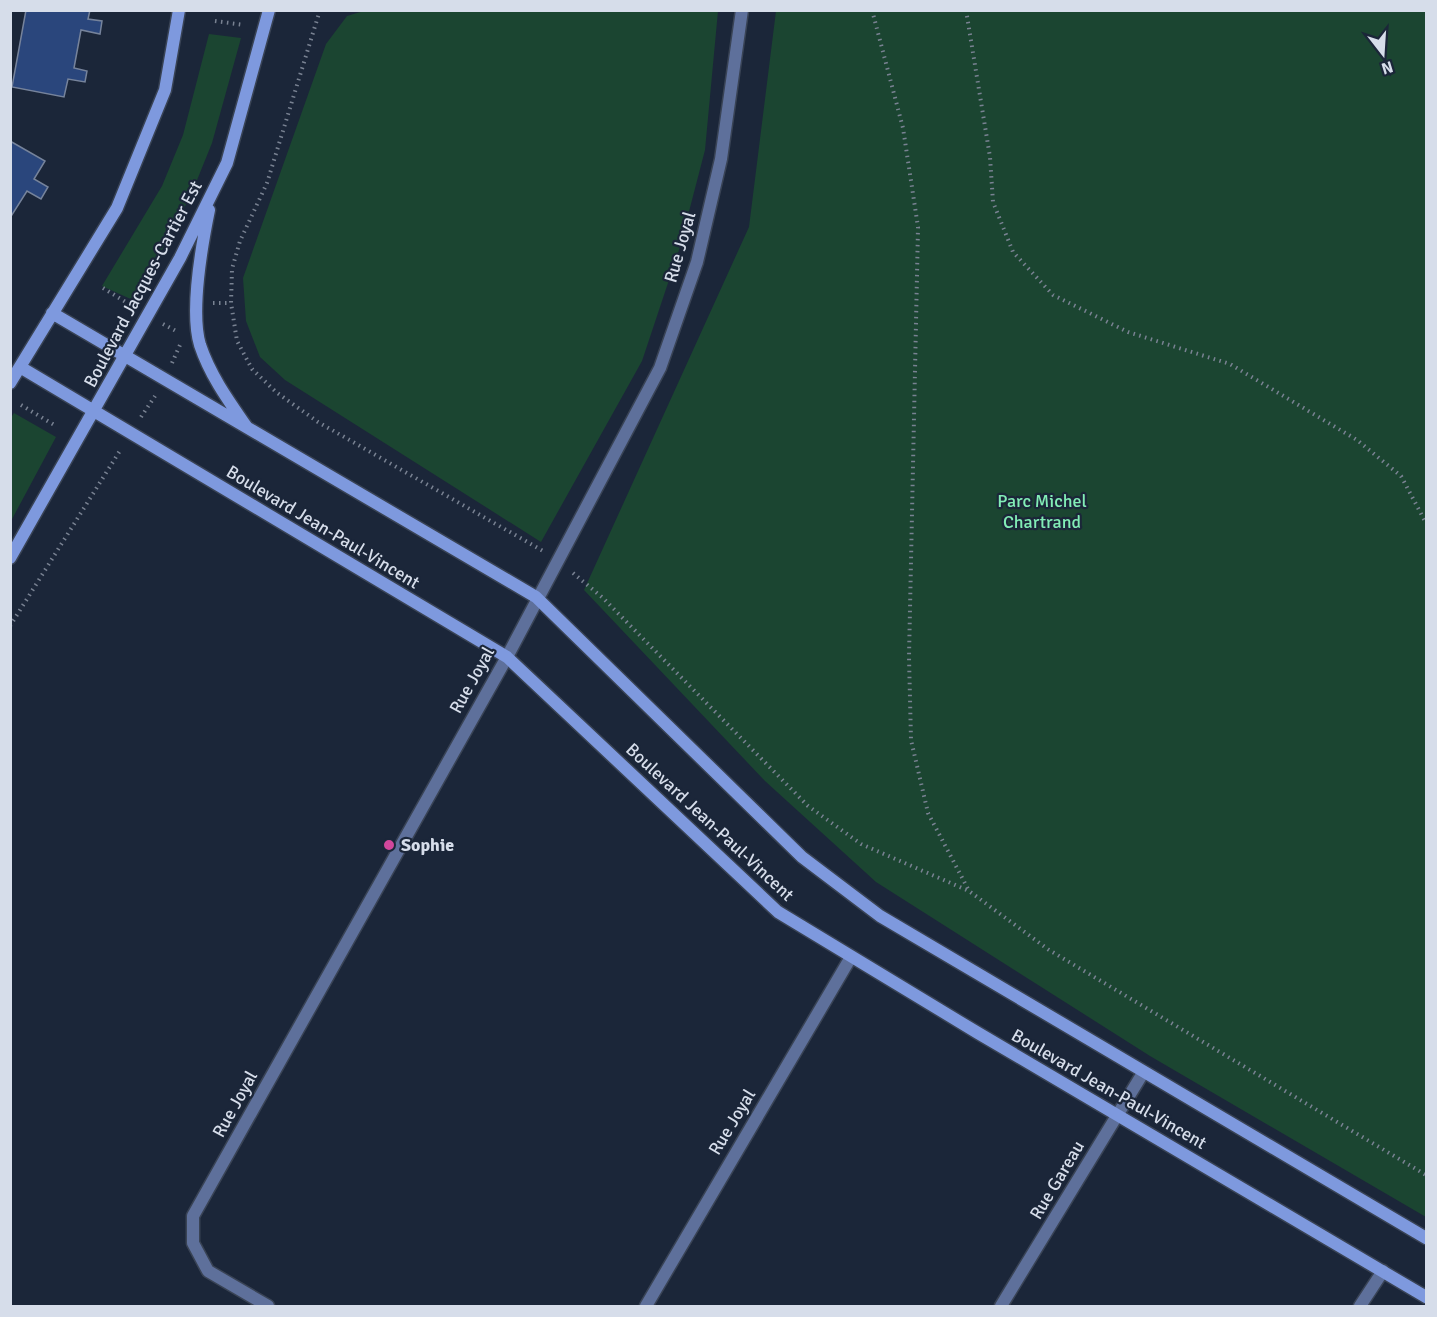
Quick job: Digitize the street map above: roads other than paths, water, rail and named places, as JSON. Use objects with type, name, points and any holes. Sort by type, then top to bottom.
[{"type":"street","points":[[10,383],[117,208],[165,90],[179,10]]},
{"type":"street","name":"Boulevard Jacques-Cartier Est","points":[[10,558],[180,258],[228,163],[269,10]]},
{"type":"street","name":"Rue Joyal","points":[[268,1306],[208,1271],[193,1243],[193,1216],[507,657],[536,597],[660,368],[697,262],[721,159],[742,10]]},
{"type":"street","points":[[212,194],[203,238],[197,303],[200,343],[215,381],[248,429]]},
{"type":"street","name":"Boulevard Jean-Paul-Vincent","points":[[52,313],[536,597],[802,857],[880,916],[1426,1238]]},
{"type":"street","name":"Boulevard Jean-Paul-Vincent","points":[[20,367],[507,657],[778,912],[1426,1297]]},
{"type":"street","name":"Rue Joyal","points":[[646,1306],[851,957]]},
{"type":"street","name":"Rue Gareau","points":[[1001,1306],[1143,1073]]},
{"type":"street","points":[[1360,1306],[1383,1271]]},
{"type":"place","name":"Sophie","points":[[389,845]]},
{"type":"park label","name":"Parc Michel Chartrand","points":[[1042,511]]}]
